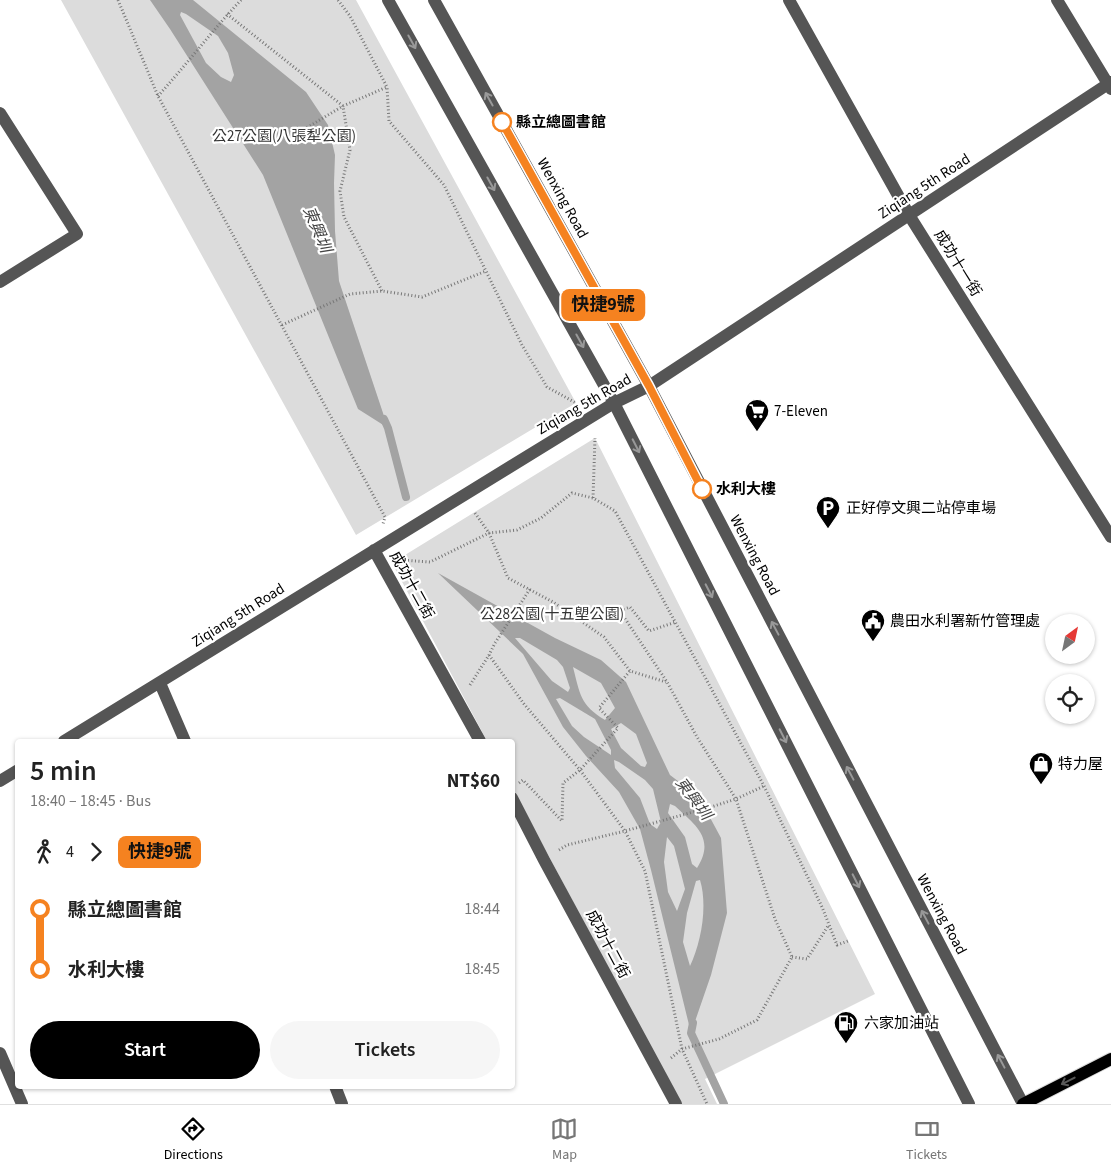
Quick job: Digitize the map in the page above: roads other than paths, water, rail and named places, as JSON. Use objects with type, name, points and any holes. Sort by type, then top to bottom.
[{"type":"main road","points":[[1023,1104],[1111,1059]]},
{"type":"street","points":[[388,0],[614,402],[968,1104]]},
{"type":"street","name":"Wenxing Road","points":[[434,0],[649,386],[1023,1104]]},
{"type":"street","name":"成功十一街","points":[[789,0],[909,215],[1111,537]]},
{"type":"street","points":[[1057,0],[1110,85]]},
{"type":"street","name":"Ziqiang 5th Road","points":[[67,739],[614,402],[649,386],[1110,85]]},
{"type":"street","points":[[0,113],[77,234],[0,282]]},
{"type":"street","name":"成功十二街","points":[[374,550],[479,739]]},
{"type":"street","points":[[160,683],[184,739]]},
{"type":"street","points":[[0,781],[15,772]]},
{"type":"street","name":"成功十二街","points":[[515,804],[676,1104]]},
{"type":"street","points":[[0,1053],[15,1088]]},
{"type":"street","points":[[16,1089],[22,1104]]},
{"type":"street","points":[[336,1089],[342,1104]]},
{"type":"water","points":[[150,0],[193,0],[306,92],[328,125],[335,155],[335,231],[339,281],[388,428],[358,409],[263,175]],"holes":[[[181,12],[218,36],[228,53],[234,75],[231,82],[221,77],[206,63],[180,15]]]},
{"type":"water","points":[[438,573],[555,638],[601,660],[626,682],[670,775],[699,797],[721,838],[727,913],[711,975],[691,1033],[640,829],[619,792],[586,756],[563,727],[523,654]],"holes":[[[515,638],[520,638],[557,660],[563,667],[570,688],[568,692],[552,681]],[[573,667],[601,683],[615,708],[605,720],[590,709],[582,698]],[[560,698],[595,719],[611,750],[611,755],[584,737],[572,726],[556,699]],[[621,723],[636,734],[647,763],[645,767],[641,766],[621,748],[611,729]],[[614,760],[645,780],[653,789],[661,822],[657,829],[650,824],[640,798],[615,768]],[[670,804],[690,819],[704,840],[702,858],[697,868],[692,864],[685,837],[668,813]],[[667,837],[674,846],[685,889],[677,911],[668,892],[664,862]],[[700,880],[703,901],[702,924],[697,947],[690,966],[683,942],[687,913],[696,881]]]},
{"type":"waterway","name":"東興圳","points":[[384,419],[406,497]]},
{"type":"waterway","name":"東興圳","points":[[693,1023],[691,1033],[724,1104]]},
{"type":"place","name":"縣立總圖書館","points":[[502,122]]},
{"type":"place","name":"7-Eleven","points":[[757,432]]},
{"type":"place","name":"水利大樓","points":[[702,489]]},
{"type":"place","name":"正好停文興二站停車場","points":[[828,529]]},
{"type":"place","name":"農田水利署新竹管理處","points":[[873,642]]},
{"type":"place","name":"特力屋","points":[[1041,785]]},
{"type":"place","name":"六家加油站","points":[[846,1044]]},
{"type":"park label","name":"公27公園(八張犁公園)","points":[[284,136]]},
{"type":"park label","name":"公28公園(十五塱公園)","points":[[552,614]]}]
